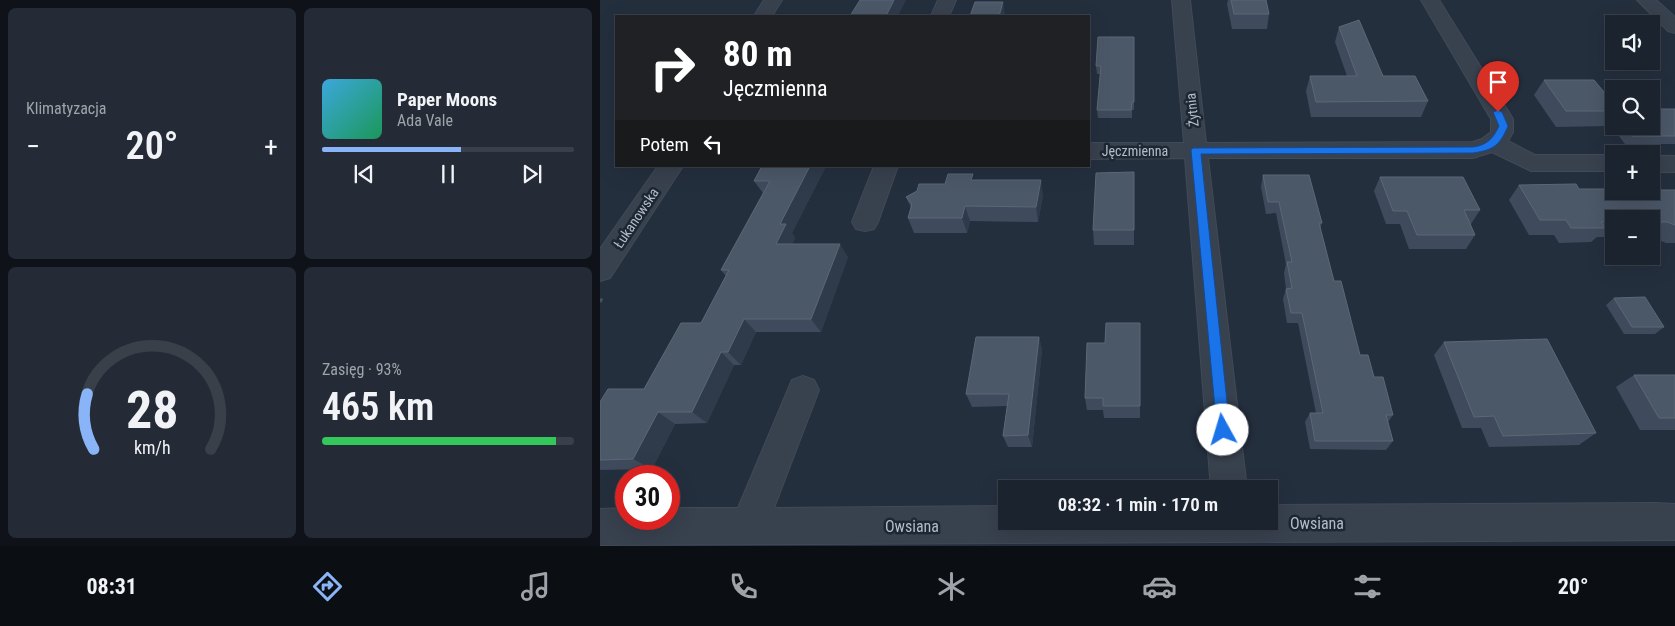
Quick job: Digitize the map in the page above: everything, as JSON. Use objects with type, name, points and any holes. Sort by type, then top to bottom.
[{"type":"street","points":[[764,15],[773,0]]},
{"type":"street","points":[[940,15],[947,0]]},
{"type":"street","name":"Żytnia","points":[[1181,0],[1228,480]]},
{"type":"street","points":[[1430,0],[1502,119],[1504,126],[1494,144],[1531,163],[1605,163]]},
{"type":"street","points":[[1646,0],[1675,28]]},
{"type":"street","name":"Jęczmienna","points":[[1090,151],[1473,150],[1486,148],[1494,144]]},
{"type":"street","points":[[1660,164],[1675,164]]},
{"type":"street","name":"Łukanowska","points":[[600,270],[669,167]]},
{"type":"street","points":[[865,222],[886,167]]},
{"type":"street","points":[[744,536],[803,390]]},
{"type":"street","name":"Owsiana","points":[[1278,529],[1645,521],[1675,522]]},
{"type":"street","name":"Owsiana","points":[[600,527],[744,536],[1233,530]]},
{"type":"building","points":[[860,0],[894,0],[886,15],[851,15]]},
{"type":"building","points":[[1231,0],[1266,0],[1269,14],[1234,14]]},
{"type":"building","points":[[975,2],[1003,2],[999,15],[970,15]]},
{"type":"building","points":[[1359,20],[1383,76],[1415,76],[1428,101],[1316,102],[1310,76],[1357,76],[1339,27]]},
{"type":"building","points":[[1098,37],[1134,37],[1134,102],[1132,102],[1131,110],[1097,110],[1101,66],[1096,66]]},
{"type":"building","points":[[1544,80],[1594,80],[1605,93],[1605,111],[1566,111]]},
{"type":"building","points":[[1660,109],[1675,109],[1675,136],[1632,136],[1660,135]]},
{"type":"building","points":[[761,167],[809,167],[780,224],[786,224],[776,244],[840,244],[811,319],[744,319],[728,352],[721,352],[692,412],[658,412],[633,459],[600,460],[600,402],[608,389],[644,389],[681,323],[701,323],[729,270],[721,270],[770,181],[754,181]]},
{"type":"building","points":[[1134,172],[1134,230],[1093,230],[1096,173]]},
{"type":"building","points":[[948,174],[973,174],[971,180],[1041,180],[1036,207],[965,206],[962,218],[908,218],[912,204],[906,197],[917,191],[919,184],[945,184]]},
{"type":"building","points":[[1263,175],[1309,175],[1322,223],[1319,223],[1334,281],[1341,281],[1360,355],[1368,355],[1374,377],[1383,377],[1393,415],[1386,415],[1393,441],[1315,441],[1310,413],[1323,413],[1302,313],[1291,313],[1286,289],[1292,288],[1287,262],[1292,262],[1279,202],[1268,202]]},
{"type":"building","points":[[1380,177],[1463,177],[1480,210],[1464,210],[1475,235],[1417,235],[1407,211],[1393,211]]},
{"type":"building","points":[[1576,184],[1579,189],[1605,189],[1605,200],[1660,200],[1660,190],[1675,190],[1675,225],[1660,222],[1660,210],[1605,210],[1605,222],[1601,222],[1605,228],[1571,228],[1566,220],[1540,220],[1519,185]]},
{"type":"building","points":[[1645,297],[1664,327],[1632,327],[1614,298]]},
{"type":"building","points":[[1106,323],[1140,323],[1140,406],[1103,406],[1103,398],[1085,398],[1087,343],[1105,343]]},
{"type":"building","points":[[976,337],[1039,337],[1028,435],[1003,436],[1009,394],[966,394]]},
{"type":"building","points":[[1547,339],[1596,433],[1503,436],[1494,416],[1474,417],[1444,342]]},
{"type":"building","points":[[1634,375],[1675,375],[1675,418],[1659,418]]},
{"type":"route","points":[[1223,430],[1196,150],[1473,150],[1486,148],[1494,144],[1498,139],[1504,126],[1498,112]]}]
